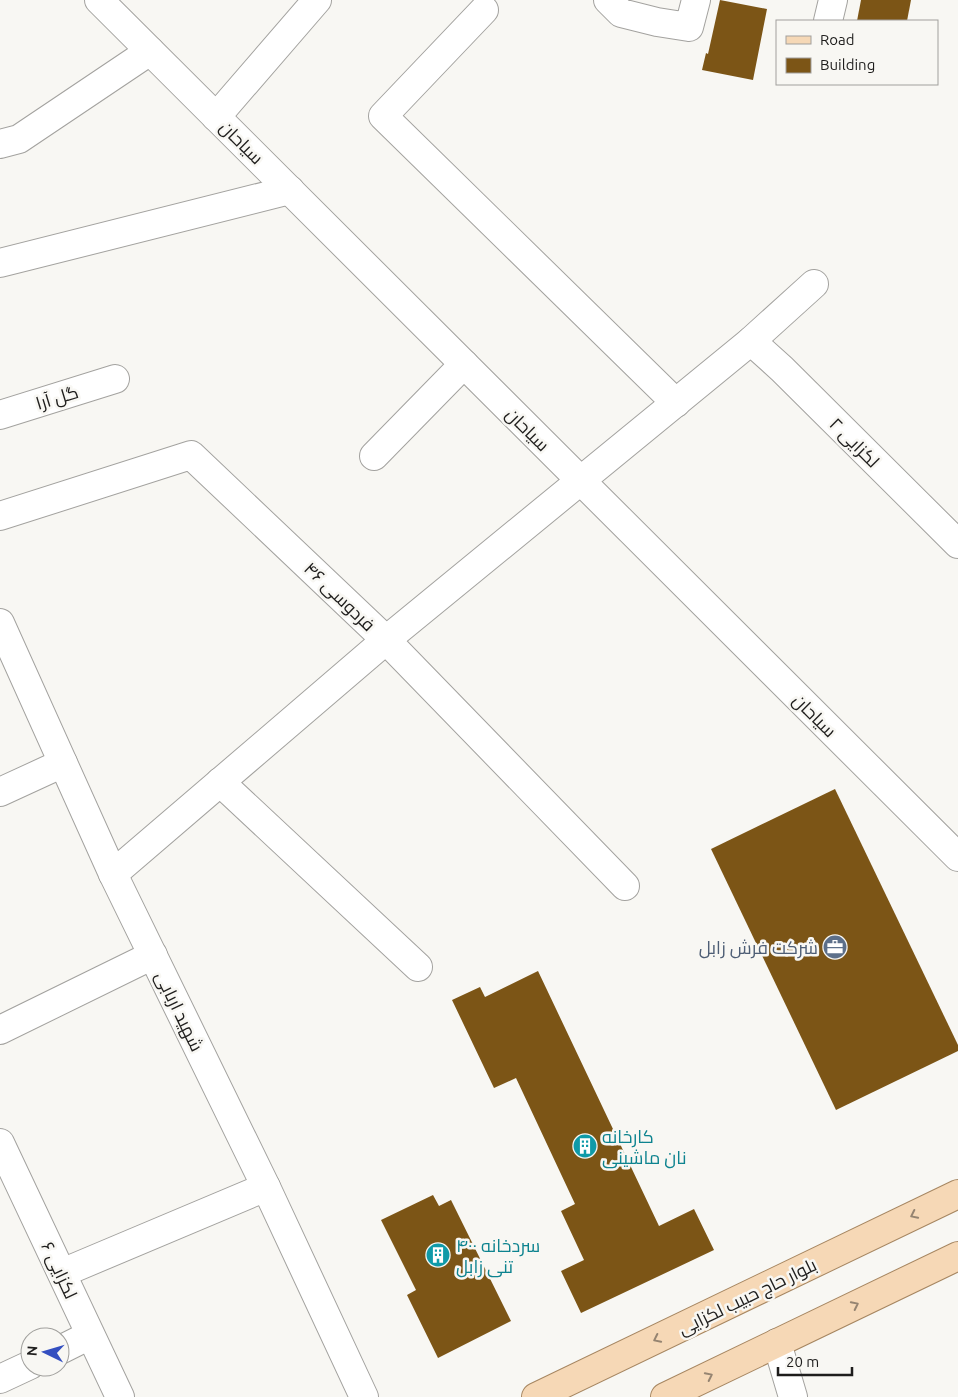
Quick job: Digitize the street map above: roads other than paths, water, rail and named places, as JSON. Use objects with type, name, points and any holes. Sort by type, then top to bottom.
[{"type":"main road","name":"بلوار حاج حبیب لکزايی","points":[[536,1397],[958,1194]]},
{"type":"main road","points":[[665,1397],[958,1257]]},
{"type":"street","name":"سیاحان","points":[[99,0],[958,857]]},
{"type":"street","points":[[216,117],[317,0]]},
{"type":"street","points":[[608,0],[621,13],[657,22],[689,27],[696,0]]},
{"type":"street","points":[[828,20],[833,0]]},
{"type":"street","points":[[484,10],[384,116],[676,403]]},
{"type":"street","points":[[0,144],[20,139],[150,51]]},
{"type":"street","points":[[0,263],[290,190]]},
{"type":"street","points":[[113,874],[386,640],[751,342],[814,284]]},
{"type":"street","name":"لکزایی ۲","points":[[751,342],[782,369],[958,544]]},
{"type":"street","points":[[374,456],[464,364]]},
{"type":"street","name":"گل آرا","points":[[0,415],[115,380]]},
{"type":"street","name":"فردوسی ۴۶","points":[[0,516],[191,455],[386,640],[625,886]]},
{"type":"street","name":"شهید اربابی","points":[[0,624],[113,874],[266,1187],[364,1397]]},
{"type":"street","points":[[0,792],[63,763]]},
{"type":"street","points":[[220,782],[418,967]]},
{"type":"street","points":[[0,1030],[153,955]]},
{"type":"street","name":"لکزایی ۶","points":[[0,1143],[120,1397]]},
{"type":"street","points":[[62,1274],[266,1187]]},
{"type":"street","points":[[70,1345],[90,1335]]},
{"type":"street","points":[[777,1343],[793,1397]]},
{"type":"street","points":[[0,1379],[20,1370]]},
{"type":"place","name":"شرکت فرش زابل","points":[[835,947]]},
{"type":"place","name":"کارخانه نان ماشینی","points":[[585,1146]]},
{"type":"place","name":"سردخانه ۴۰۰ تنی زابل","points":[[438,1255]]}]
